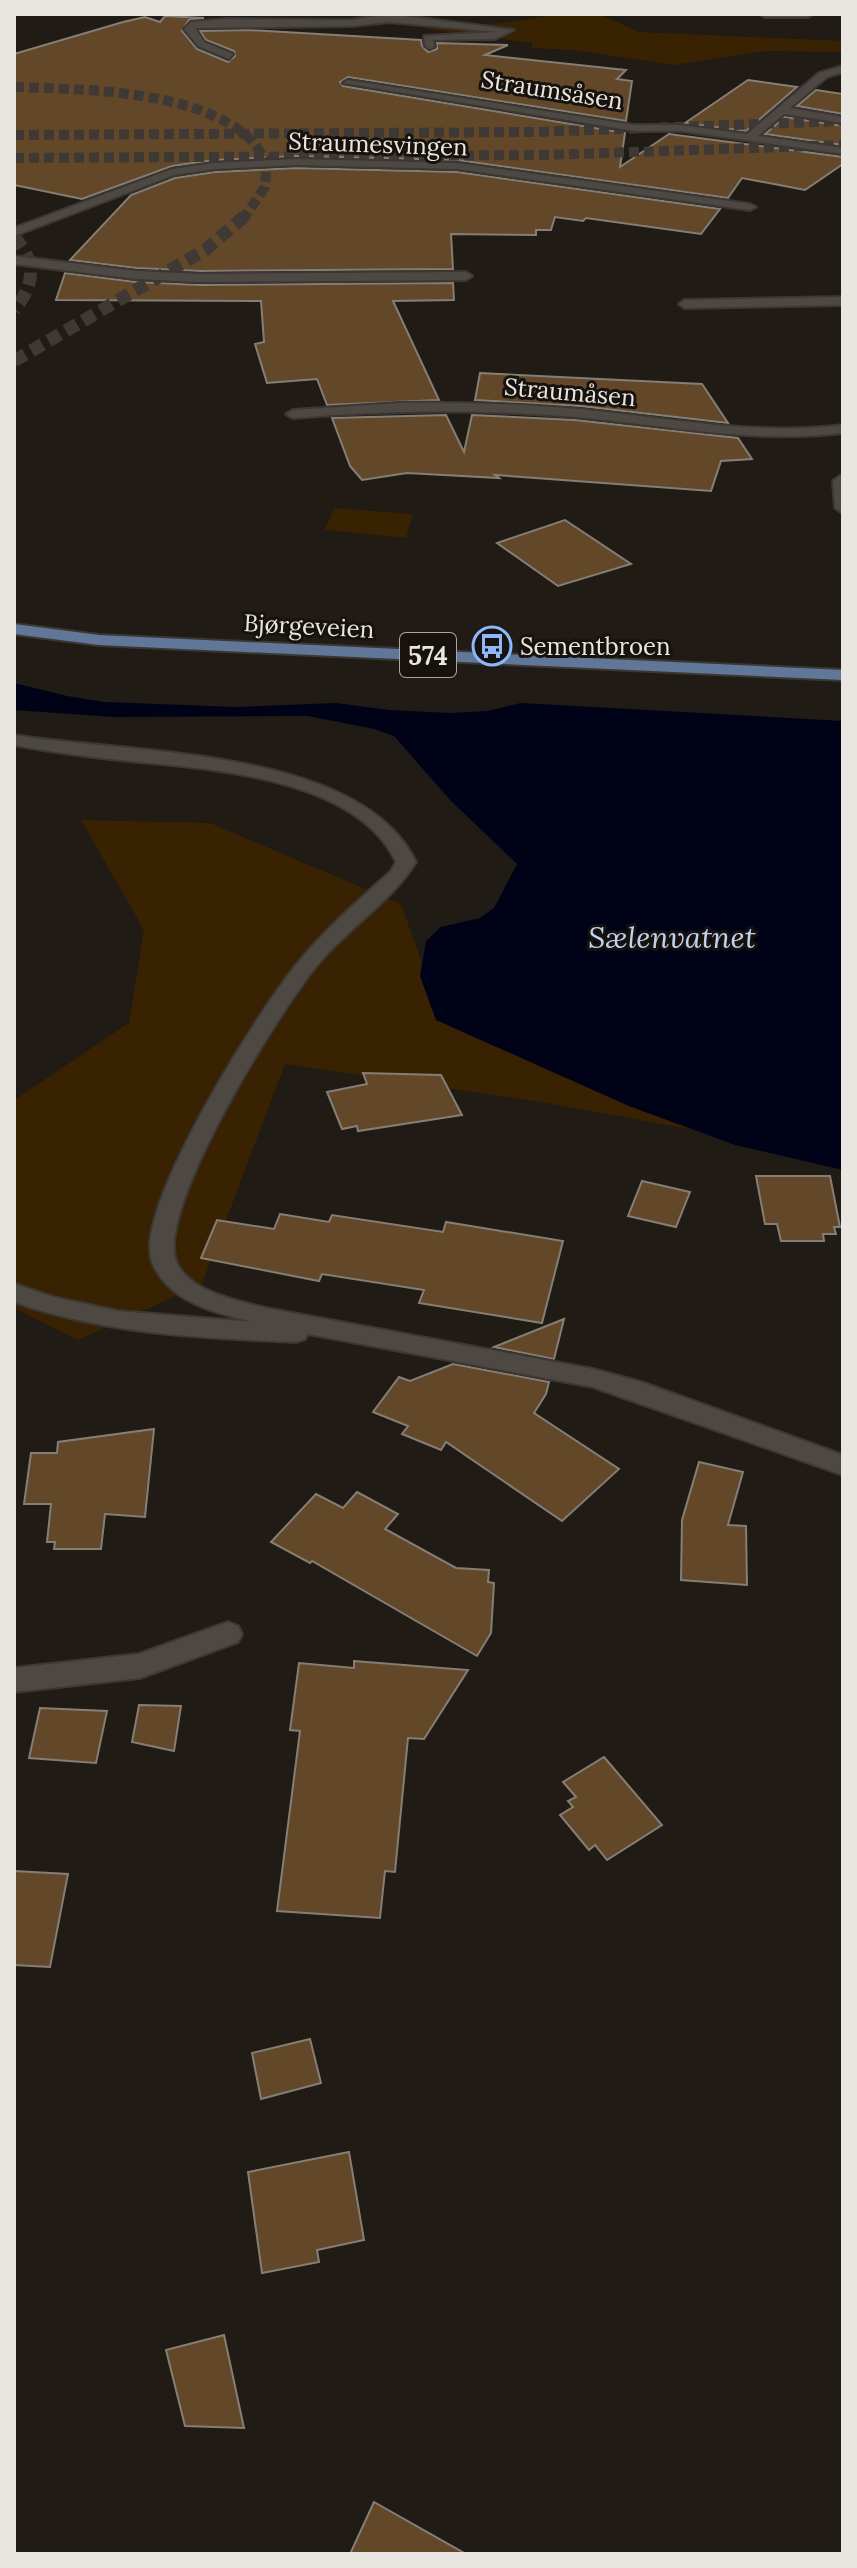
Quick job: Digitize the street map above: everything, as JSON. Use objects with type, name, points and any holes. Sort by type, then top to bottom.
[{"type":"main road","name":"Bjørgeveien","points":[[14,629],[99,640],[843,675]]},
{"type":"street","points":[[765,14],[808,14]]},
{"type":"street","points":[[229,56],[201,44],[189,29],[191,25],[226,22],[351,23],[392,17],[509,30],[495,36],[427,38],[430,46]]},
{"type":"street","points":[[750,137],[823,75],[831,70],[843,69]]},
{"type":"street","name":"Straumsåsen","points":[[348,83],[634,128],[680,128],[843,151]]},
{"type":"street","points":[[781,110],[843,120]]},
{"type":"street","name":"Straumesvingen","points":[[14,232],[172,172],[215,166],[296,162],[457,166],[750,207]]},
{"type":"street","points":[[14,260],[136,275],[200,278],[466,276]]},
{"type":"street","points":[[685,304],[843,301]]},
{"type":"street","name":"Straumåsen","points":[[293,414],[419,406],[489,407],[756,432],[818,433],[843,429]]},
{"type":"street","points":[[843,478],[840,481],[840,504],[843,508]]},
{"type":"street","points":[[14,740],[249,769],[316,791],[365,814],[389,831],[402,847],[406,862],[399,874],[318,951],[298,975],[247,1056],[190,1159],[161,1240],[161,1257],[177,1281],[193,1292],[232,1308],[593,1378],[632,1389],[843,1465]]},
{"type":"street","points":[[15,1293],[55,1308],[142,1323],[367,1336]]},
{"type":"street","points":[[14,1680],[140,1666],[228,1634]]},
{"type":"shaded area","points":[[561,14],[599,14],[639,32],[843,41],[843,52],[765,51],[674,65],[573,50],[532,48],[532,43],[425,29]]},
{"type":"shaded area","points":[[334,508],[413,514],[406,538],[325,530]]},
{"type":"shaded area","points":[[81,820],[210,823],[401,904],[422,963],[420,976],[436,1020],[629,1106],[695,1130],[541,1102],[285,1064],[202,1284],[78,1340],[14,1308],[14,1100],[129,1023],[144,930]]},
{"type":"water","name":"Sælenvatnet","points":[[14,683],[105,702],[237,707],[336,703],[451,713],[487,711],[521,703],[843,721],[843,1170],[735,1145],[629,1106],[436,1020],[420,976],[426,941],[441,927],[480,918],[494,908],[517,864],[450,800],[394,736],[308,716],[114,717],[14,710]]},
{"type":"building","points":[[165,16],[204,18],[189,20],[182,31],[197,49],[228,62],[235,56],[234,51],[206,40],[200,31],[248,30],[421,40],[428,52],[437,49],[437,43],[508,45],[485,55],[626,70],[617,79],[632,81],[626,121],[348,77],[340,82],[343,86],[625,133],[620,167],[669,134],[843,157],[843,164],[805,190],[742,178],[728,198],[457,160],[296,156],[215,160],[172,166],[82,199],[14,185],[14,54],[145,17],[160,22]]},
{"type":"building","points":[[748,80],[797,87],[746,131],[685,123]]},
{"type":"building","points":[[816,90],[843,94],[843,114],[797,106]]},
{"type":"building","points":[[785,117],[843,126],[843,145],[765,134]]},
{"type":"building","points":[[296,168],[457,172],[720,209],[701,234],[586,218],[583,221],[555,217],[551,230],[536,230],[536,235],[451,234],[453,269],[200,271],[136,268],[70,260],[131,195],[175,178],[215,172]]},
{"type":"building","points":[[65,273],[136,282],[200,285],[453,283],[454,300],[393,301],[439,400],[327,405],[317,379],[267,383],[255,344],[264,342],[261,301],[56,300]]},
{"type":"building","points":[[480,373],[702,384],[728,423],[580,406],[475,400]]},
{"type":"building","points":[[446,415],[464,452],[472,415],[575,420],[738,438],[752,459],[721,461],[711,491],[495,475],[499,478],[407,473],[362,480],[350,466],[332,418]]},
{"type":"building","points":[[565,520],[631,564],[558,586],[497,543]]},
{"type":"building","points":[[363,1073],[441,1075],[462,1115],[358,1131],[357,1126],[342,1129],[327,1092],[367,1084]]},
{"type":"building","points":[[756,1176],[830,1176],[840,1227],[834,1227],[836,1234],[823,1234],[824,1241],[781,1241],[777,1224],[765,1224]]},
{"type":"building","points":[[642,1181],[690,1192],[676,1227],[628,1216]]},
{"type":"building","points":[[280,1214],[329,1222],[332,1215],[443,1232],[446,1222],[563,1241],[542,1323],[419,1303],[424,1290],[322,1274],[319,1281],[201,1258],[217,1220],[274,1229]]},
{"type":"building","points":[[564,1319],[554,1359],[494,1347]]},
{"type":"building","points":[[453,1364],[549,1382],[546,1394],[534,1413],[619,1469],[562,1521],[446,1442],[441,1450],[402,1434],[408,1426],[373,1412],[399,1377],[410,1381]]},
{"type":"building","points":[[154,1429],[145,1517],[105,1514],[101,1549],[54,1549],[55,1542],[47,1542],[51,1504],[24,1504],[31,1453],[57,1453],[58,1442]]},
{"type":"building","points":[[699,1462],[743,1472],[728,1525],[746,1526],[747,1585],[681,1580],[682,1520]]},
{"type":"building","points":[[357,1492],[398,1514],[385,1529],[456,1568],[489,1570],[488,1582],[494,1583],[491,1633],[477,1656],[312,1561],[310,1563],[271,1542],[316,1494],[343,1508]]},
{"type":"building","points":[[354,1661],[468,1670],[424,1739],[408,1738],[395,1872],[385,1871],[380,1918],[277,1911],[300,1731],[290,1730],[299,1663],[354,1668]]},
{"type":"building","points":[[139,1705],[181,1706],[174,1751],[132,1742]]},
{"type":"building","points":[[40,1708],[107,1711],[96,1763],[29,1758]]},
{"type":"building","points":[[604,1757],[662,1825],[607,1860],[595,1845],[589,1850],[560,1815],[573,1807],[568,1801],[576,1797],[563,1782]]},
{"type":"building","points":[[14,1871],[68,1874],[50,1967],[14,1965]]},
{"type":"building","points":[[310,2039],[321,2083],[261,2099],[252,2053]]},
{"type":"building","points":[[349,2152],[364,2240],[317,2250],[319,2262],[262,2273],[248,2172]]},
{"type":"building","points":[[224,2335],[244,2428],[185,2426],[166,2350]]},
{"type":"building","points":[[374,2502],[466,2554],[350,2554]]},
{"type":"tunnel","points":[[14,87],[104,91],[168,101],[225,121],[242,134]]},
{"type":"tunnel","points":[[242,134],[536,132],[843,121]]},
{"type":"tunnel","points":[[14,135],[242,134]]},
{"type":"tunnel","points":[[242,134],[263,157]]},
{"type":"tunnel","points":[[263,157],[544,155],[843,145]]},
{"type":"tunnel","points":[[14,158],[263,157]]},
{"type":"tunnel","points":[[244,218],[265,187],[267,162],[263,157]]},
{"type":"tunnel","points":[[14,361],[205,250],[245,216]]},
{"type":"tunnel","points":[[14,237],[26,255],[30,273],[26,291],[14,310]]},
{"type":"place","name":"Sementbroen","points":[[492,646]]}]
